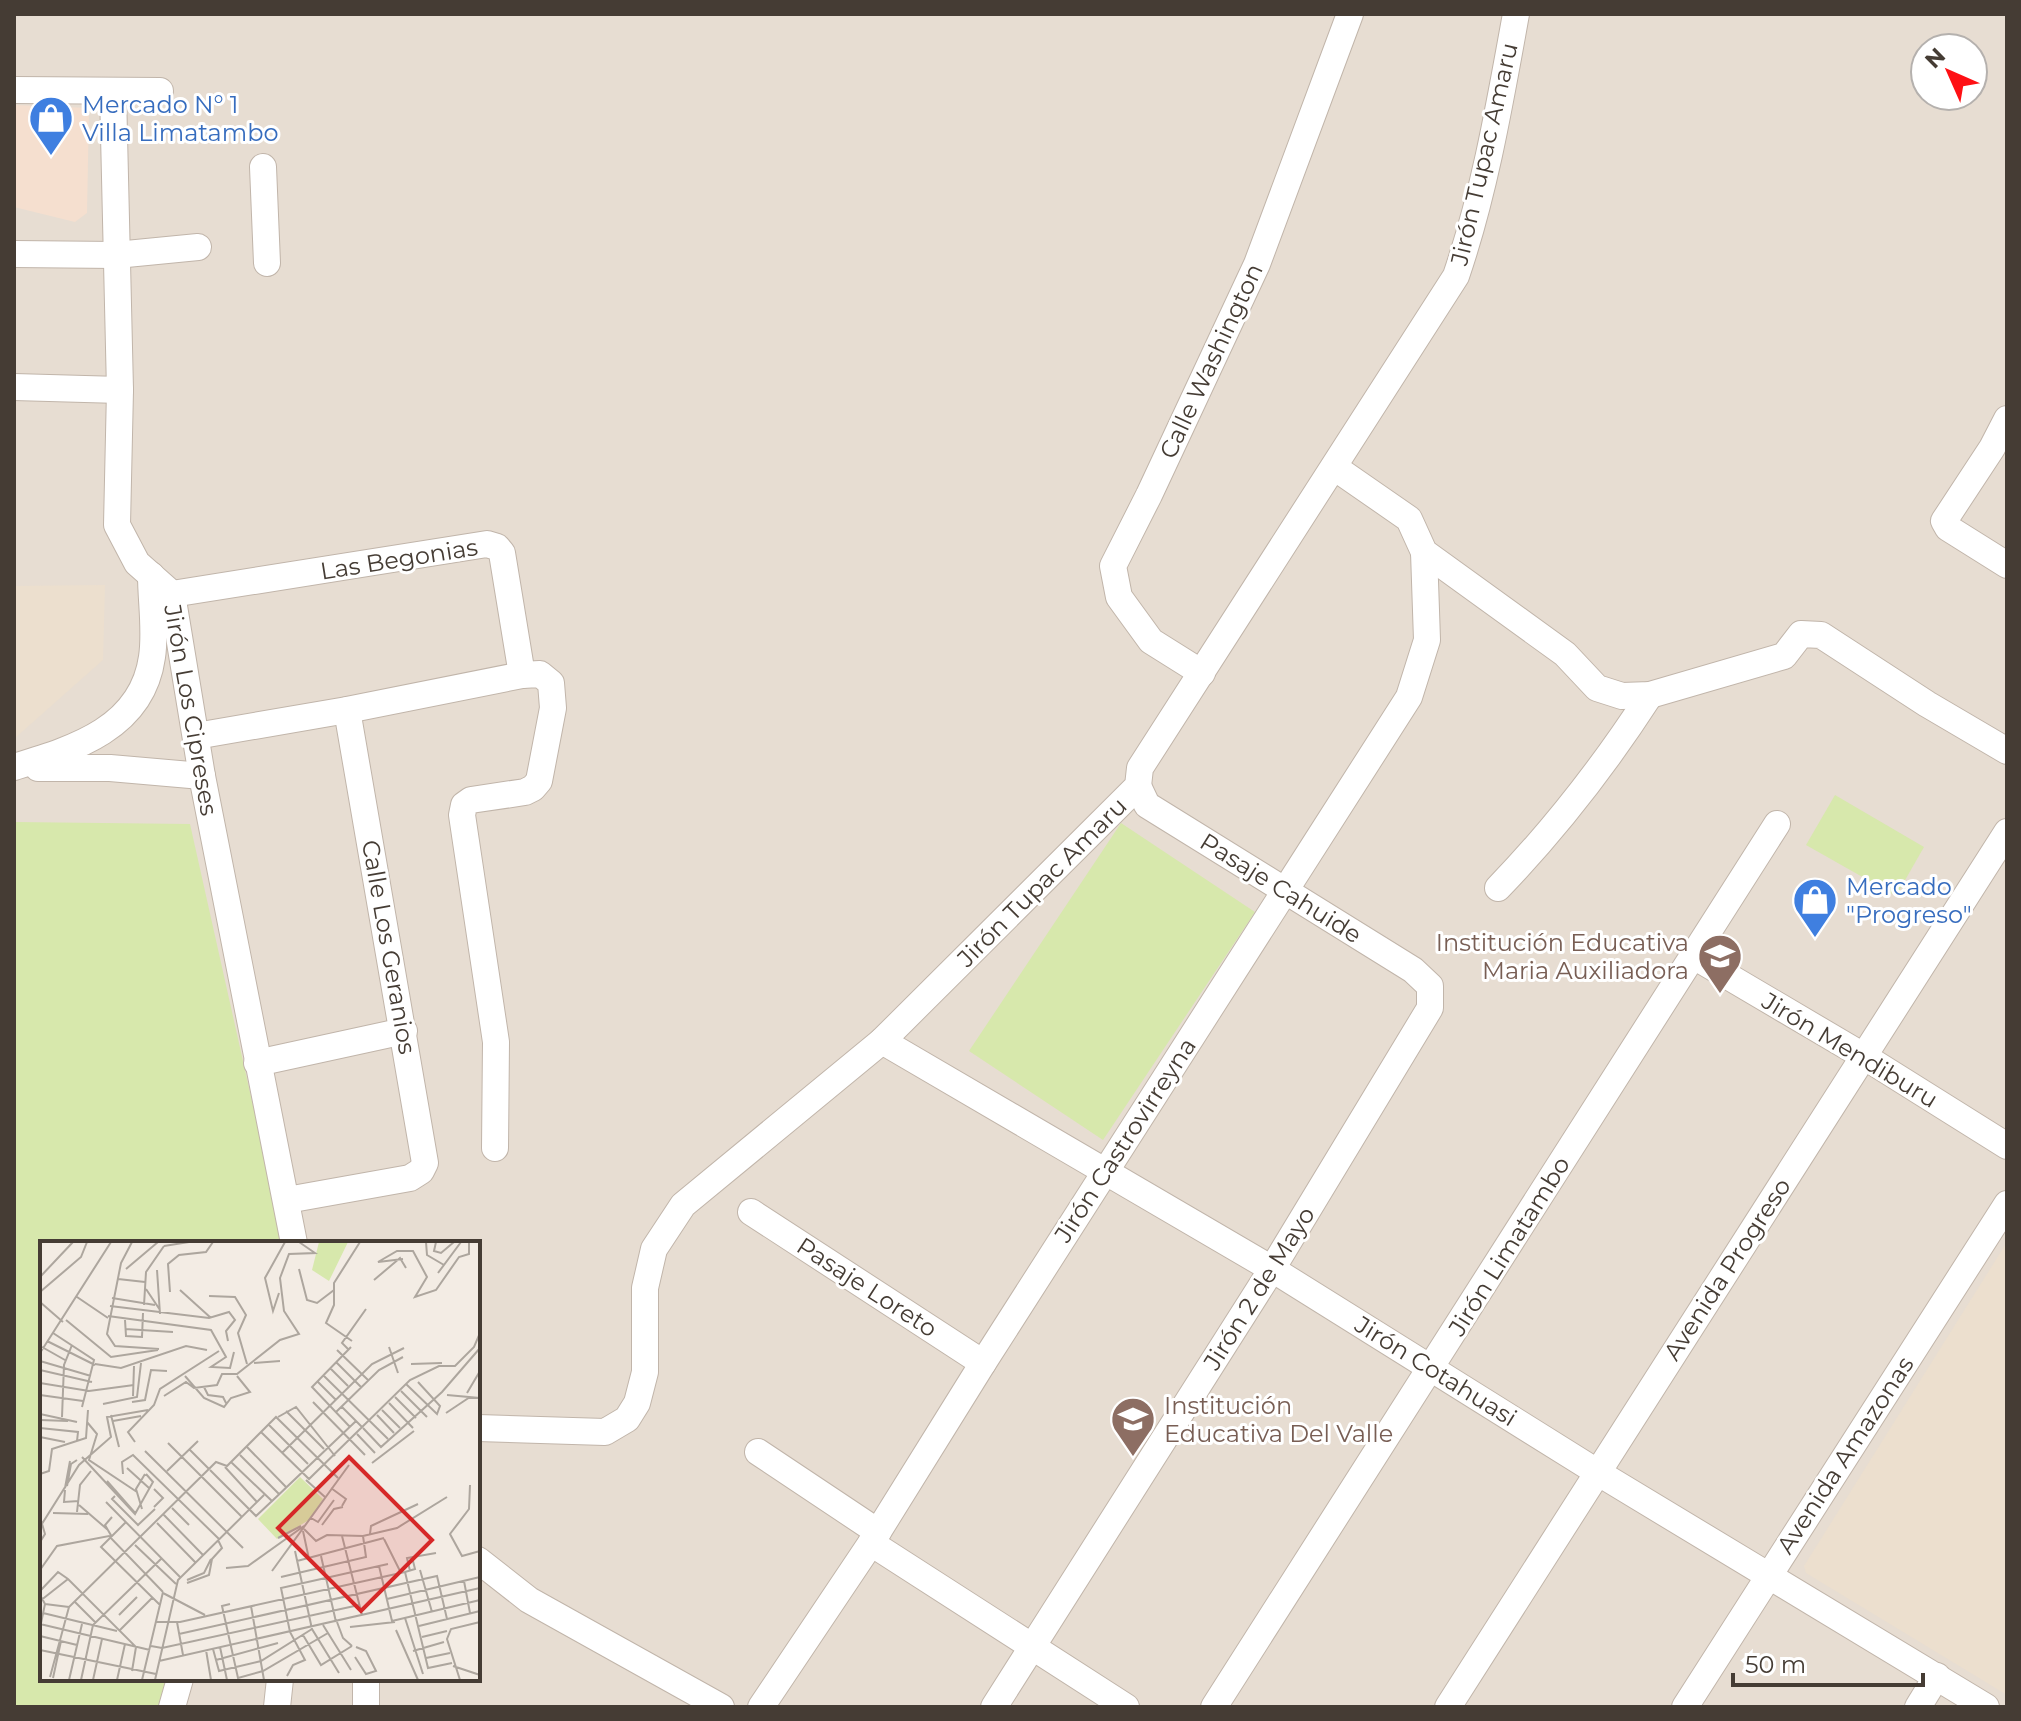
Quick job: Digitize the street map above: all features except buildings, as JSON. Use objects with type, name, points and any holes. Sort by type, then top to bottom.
[{"type":"street","name":"Calle Washington","points":[[1202,673],[1151,641],[1119,597],[1113,566],[1257,264],[1350,14]]},
{"type":"street","name":"Jirón Tupac Amaru","points":[[480,1428],[605,1432],[627,1419],[637,1403],[645,1372],[645,1288],[654,1249],[683,1205],[882,1041],[1138,786],[1140,768],[1456,276],[1467,245],[1495,130],[1516,14]]},
{"type":"street","points":[[14,90],[160,91]]},
{"type":"street","name":"Jirón Los Cipreses","points":[[113,92],[120,390],[117,525],[137,563],[172,594],[202,776],[294,1241]]},
{"type":"street","points":[[263,167],[267,263]]},
{"type":"street","points":[[14,254],[116,255],[198,247]]},
{"type":"street","points":[[14,387],[120,390]]},
{"type":"street","points":[[2007,419],[1999,453],[1944,521],[1948,528],[2007,565]]},
{"type":"street","points":[[1334,467],[1409,519],[1424,552],[1565,654],[1597,688],[1622,696],[1650,695],[1784,656],[1801,634],[1821,635],[1927,704],[2007,751]]},
{"type":"street","name":"Las Begonias","points":[[172,594],[487,544],[497,547],[502,553],[522,675]]},
{"type":"street","name":"Jirón Castrovirreyna","points":[[761,1707],[874,1537],[1409,697],[1427,640],[1424,552]]},
{"type":"street","points":[[14,768],[94,738],[120,720],[141,691],[152,657],[151,575]]},
{"type":"street","points":[[196,736],[522,675],[540,674],[551,683],[553,708],[539,781],[525,792],[471,800],[464,805],[462,815],[496,1042],[495,1148]]},
{"type":"street","points":[[1498,888],[1531,854],[1622,738],[1650,695]]},
{"type":"street","name":"Calle Los Geranios","points":[[287,1200],[410,1178],[421,1171],[425,1163],[347,710]]},
{"type":"street","points":[[14,768],[110,768],[202,776]]},
{"type":"street","name":"Pasaje Cahuide","points":[[1138,786],[1147,805],[1413,970],[1430,986]]},
{"type":"street","name":"Jirón Limatambo","points":[[1214,1707],[1777,824]]},
{"type":"street","name":"Avenida Progreso","points":[[1448,1707],[2007,832]]},
{"type":"street","name":"Jirón Mendiburu","points":[[1692,955],[1865,1057],[2007,1146]]},
{"type":"street","name":"Jirón 2 de Mayo","points":[[994,1707],[1272,1269],[1430,1008],[1430,986]]},
{"type":"street","points":[[257,1063],[404,1031]]},
{"type":"street","name":"Jirón Cotahuasi","points":[[882,1041],[1272,1269],[1597,1472],[1986,1707]]},
{"type":"street","name":"Avenida Amazonas","points":[[1685,1707],[2007,1204]]},
{"type":"street","name":"Pasaje Loreto","points":[[751,1212],[983,1363]]},
{"type":"street","points":[[758,1452],[1032,1647],[1126,1707]]},
{"type":"street","points":[[480,1562],[529,1600],[721,1707]]},
{"type":"street","points":[[1918,1707],[1937,1676]]},
{"type":"street","points":[[172,1707],[179,1681]]},
{"type":"street","points":[[277,1707],[280,1681]]},
{"type":"street","points":[[366,1681],[366,1707]]},
{"type":"shaded area","points":[[14,14],[2007,14],[2007,1707],[14,1707]]},
{"type":"shaded area","name":"Mercado N° 1 Villa Limatambo","points":[[14,105],[89,108],[87,213],[75,222],[14,207]]},
{"type":"shaded area","points":[[105,585],[103,660],[14,739],[14,586]]},
{"type":"shaded area","points":[[2007,1242],[2007,1695],[1806,1573],[1804,1566]]},
{"type":"green space","points":[[1835,795],[1924,847],[1896,896],[1806,845]]},
{"type":"green space","points":[[14,822],[190,824],[283,1241],[40,1241],[40,1681],[174,1681],[168,1707],[14,1707]]},
{"type":"green space","points":[[1121,823],[1255,912],[1103,1140],[969,1051]]},
{"type":"place","name":"Mercado N° 1 Villa Limatambo","points":[[51,157]]},
{"type":"place","name":"Mercado \"Progreso\"","points":[[1815,939]]},
{"type":"place","name":"Institución Educativa Maria Auxiliadora","points":[[1720,995]]},
{"type":"place","name":"Institución Educativa Del Valle","points":[[1133,1458]]}]
